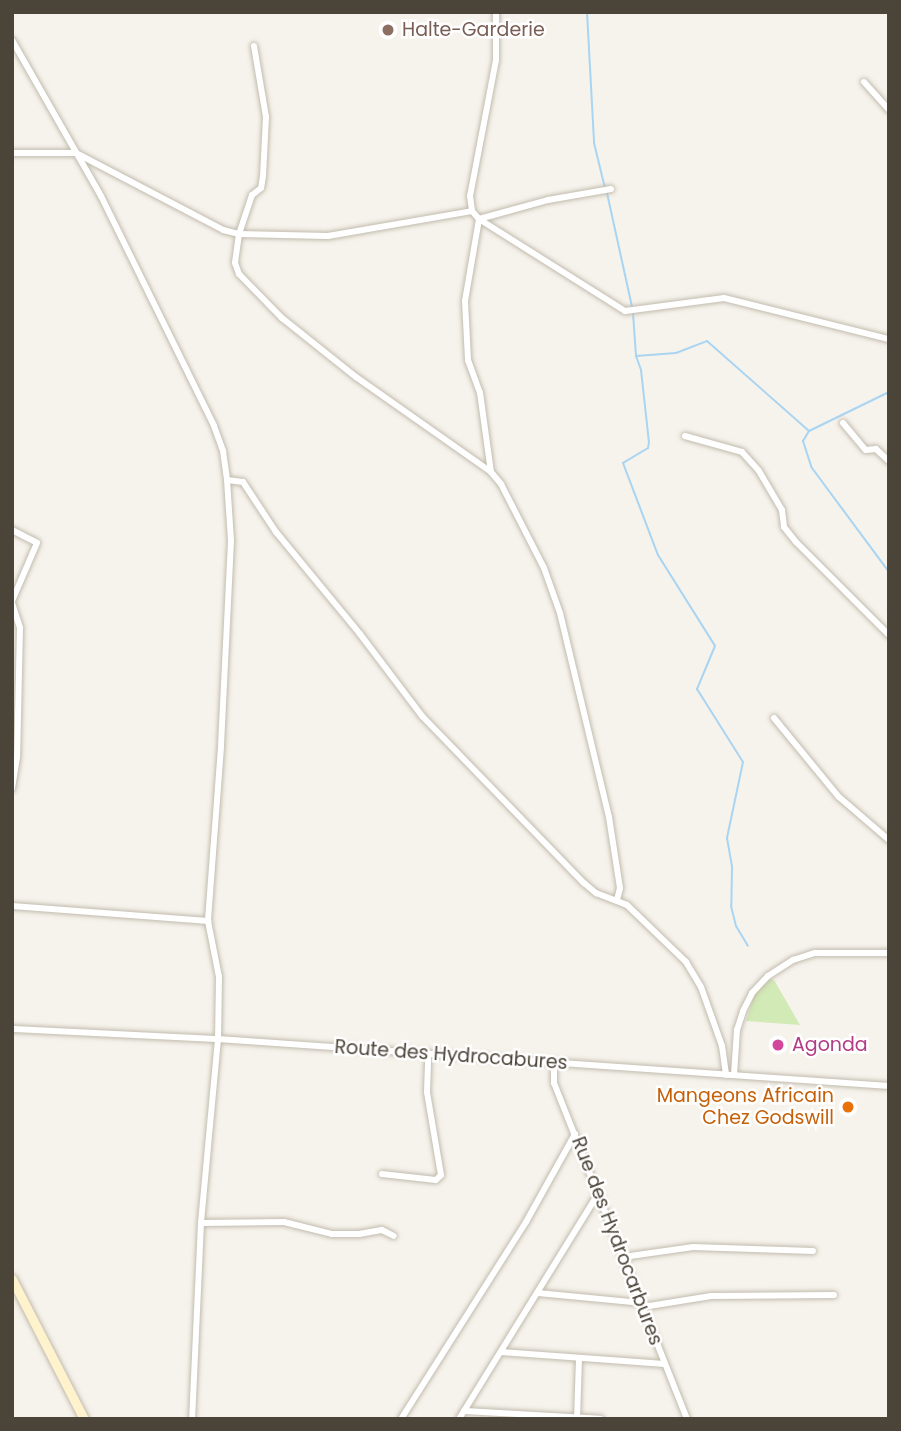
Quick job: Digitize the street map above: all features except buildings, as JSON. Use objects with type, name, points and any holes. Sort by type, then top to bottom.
[{"type":"street","points":[[496,12],[496,60],[470,196],[472,211],[479,219],[615,306],[631,311],[724,298],[889,339]]},
{"type":"street","points":[[12,40],[101,196],[214,426],[223,450],[227,480],[230,554],[221,747],[208,921],[219,977],[218,1039],[201,1223],[192,1419]]},
{"type":"street","points":[[254,46],[266,117],[263,176],[261,188],[252,195],[239,234],[235,263],[239,274],[282,318],[356,377],[491,472],[501,484],[523,525],[560,613],[609,817],[620,888],[617,900]]},
{"type":"street","points":[[864,82],[889,110]]},
{"type":"street","points":[[12,153],[76,153],[212,224],[239,234],[328,236],[472,211]]},
{"type":"street","points":[[479,219],[548,200],[607,190]]},
{"type":"street","points":[[479,219],[465,302],[468,359],[480,393],[491,454],[491,472]]},
{"type":"street","points":[[843,423],[866,450],[876,449],[889,461]]},
{"type":"street","points":[[685,436],[742,452],[759,471],[782,510],[784,527],[796,542],[889,635]]},
{"type":"street","points":[[227,480],[243,482],[276,532],[360,634],[422,716],[584,883],[596,893],[627,905],[686,962],[695,975],[722,1046],[726,1075]]},
{"type":"street","points":[[12,530],[37,543],[12,602],[20,628],[17,757],[12,789]]},
{"type":"street","points":[[774,718],[839,797],[889,840]]},
{"type":"street","points":[[12,906],[208,921]]},
{"type":"street","points":[[734,1075],[737,1030],[743,1011],[752,993],[768,976],[793,960],[815,953],[889,953]]},
{"type":"street","name":"Route des Hydrocabures","points":[[12,1029],[218,1039],[889,1086]]},
{"type":"street","points":[[382,1174],[436,1180],[441,1175],[427,1092],[428,1054]]},
{"type":"street","name":"Rue des Hydrocarbures","points":[[554,1062],[554,1083],[687,1419]]},
{"type":"street","points":[[401,1419],[526,1222],[575,1134]]},
{"type":"street","points":[[459,1419],[598,1194]]},
{"type":"street","points":[[201,1223],[284,1222],[332,1234],[359,1234],[382,1230],[394,1236]]},
{"type":"street","points":[[623,1257],[693,1247],[813,1251]]},
{"type":"street","points":[[12,1279],[84,1419]]},
{"type":"street","points":[[538,1293],[642,1305],[711,1296],[834,1295]]},
{"type":"street","points":[[501,1352],[665,1364]]},
{"type":"street","points":[[577,1418],[579,1358]]},
{"type":"street","points":[[464,1411],[601,1419]]},
{"type":"green space","points":[[768,979],[774,980],[800,1025],[746,1021],[754,995]]},
{"type":"waterway","points":[[587,12],[594,143],[605,188]]},
{"type":"waterway","points":[[607,193],[632,307]]},
{"type":"waterway","points":[[633,313],[636,356],[676,353],[707,341],[809,431]]},
{"type":"waterway","points":[[636,356],[641,370],[649,442],[648,448],[623,463],[658,555],[715,646],[697,689],[743,762],[727,838],[732,867],[731,906],[736,926],[748,946]]},
{"type":"waterway","points":[[889,392],[809,431],[803,441],[812,468],[889,572]]},
{"type":"place","name":"Halte-Garderie","points":[[388,30]]},
{"type":"place","name":"Agonda","points":[[778,1045]]},
{"type":"place","name":"Mangeons Africain Chez Godswill","points":[[848,1107]]}]
